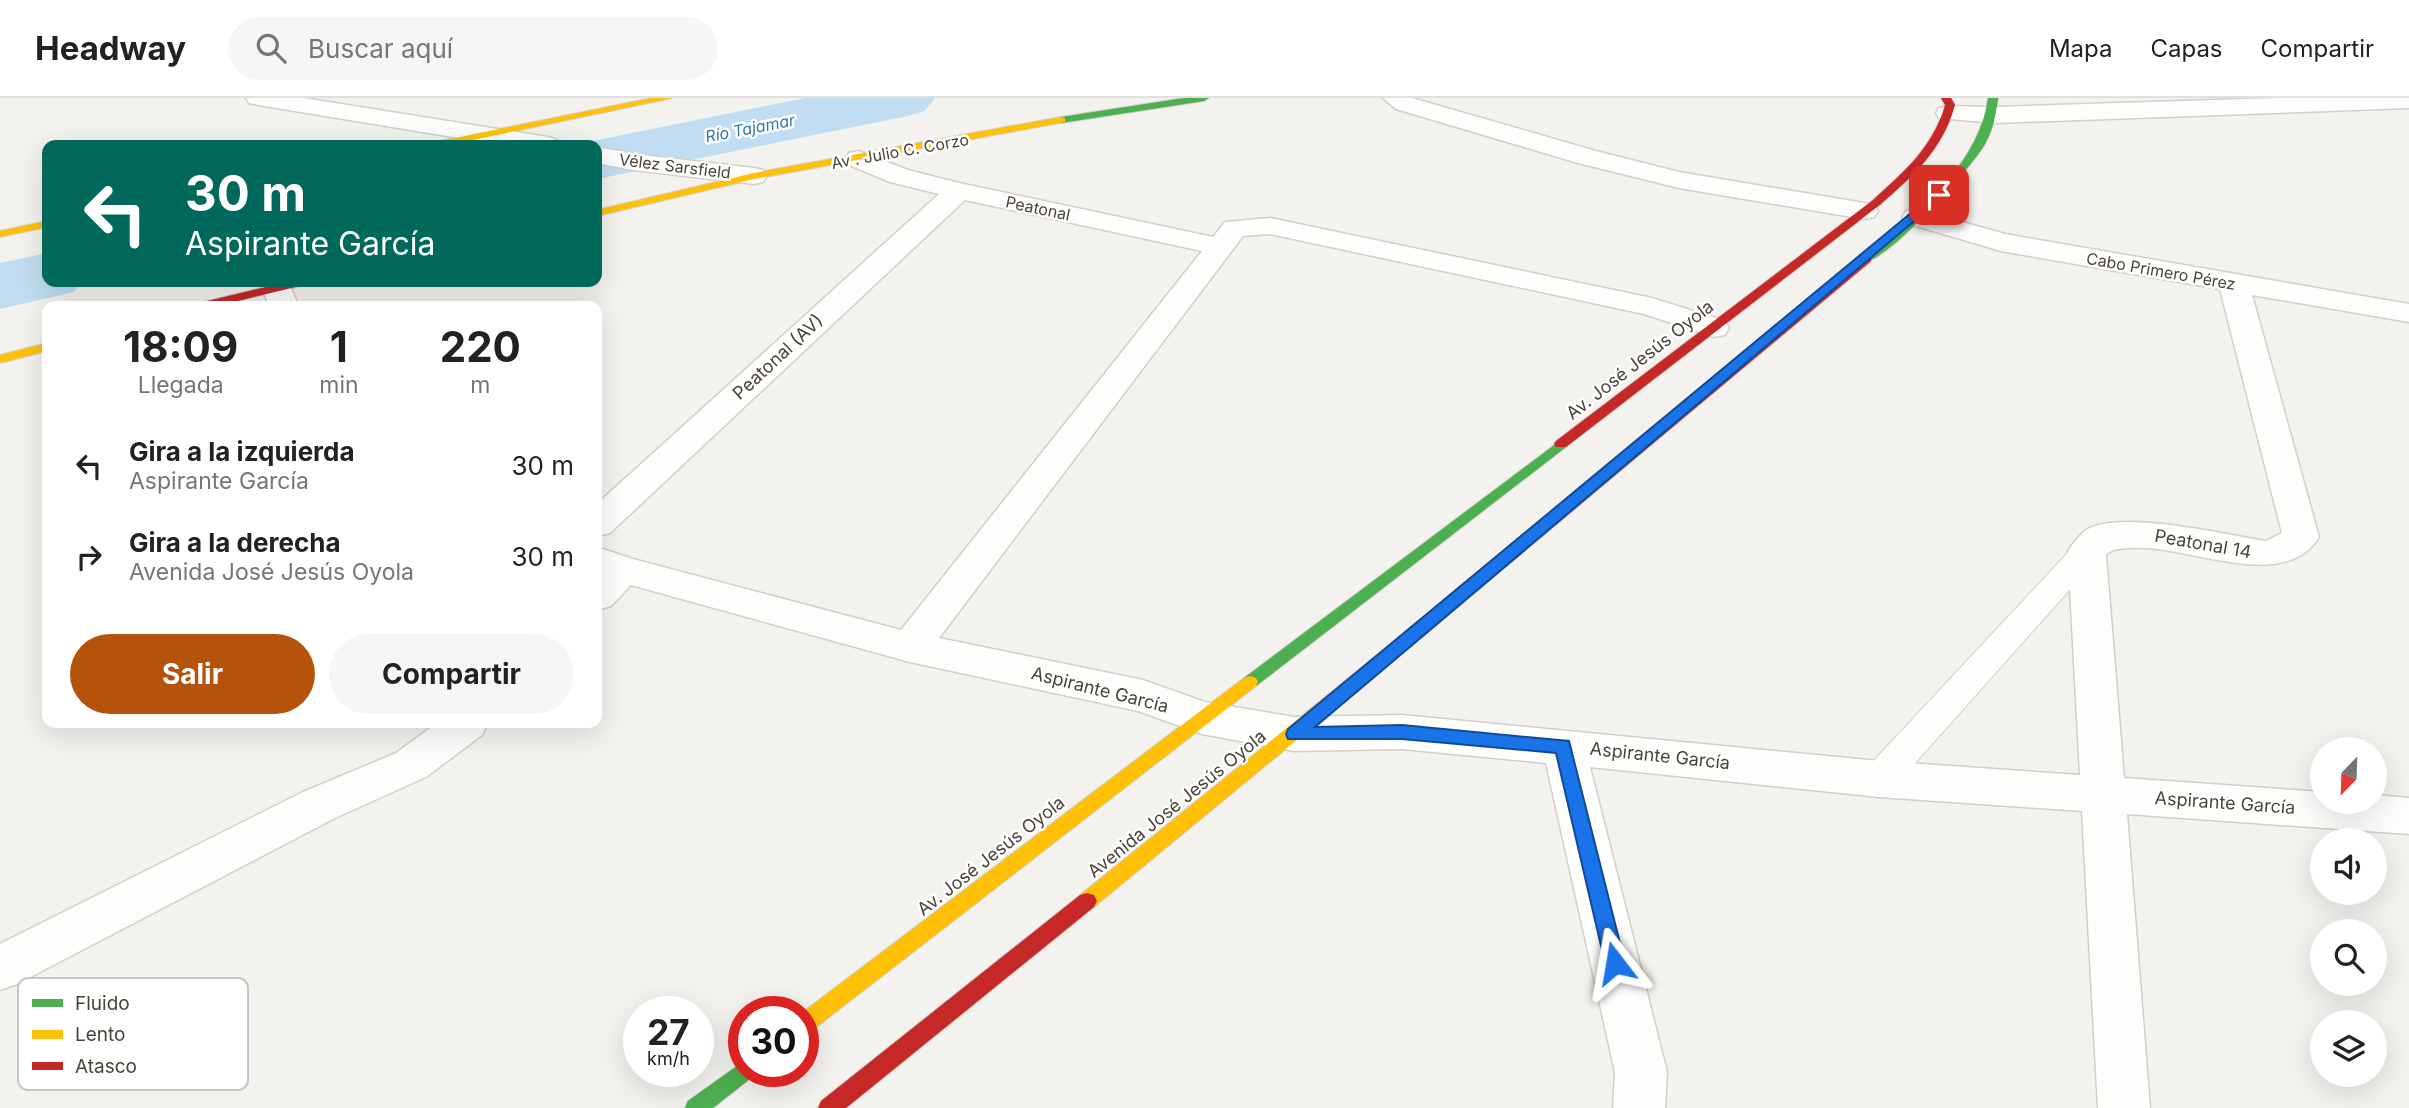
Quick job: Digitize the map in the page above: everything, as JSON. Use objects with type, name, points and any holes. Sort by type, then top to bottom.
[{"type":"street","points":[[258,98],[522,140]]},
{"type":"street","points":[[460,140],[667,98]]},
{"type":"street","name":"Av . Julio C. Corzo","points":[[602,212],[754,176],[1129,108],[1204,98]]},
{"type":"street","points":[[1395,98],[1405,104],[1587,157],[1679,180],[1864,211]]},
{"type":"street","points":[[1947,106],[2409,101]]},
{"type":"street","name":"Av. José Jesús Oyola","points":[[819,1013],[1864,211],[1925,158],[1944,128],[1947,106]]},
{"type":"street","name":"Avenida José Jesús Oyola","points":[[829,1108],[1294,734],[1916,217],[1939,195],[1984,138],[1994,107]]},
{"type":"street","name":"Vélez Sarsfield","points":[[602,156],[754,176]]},
{"type":"street","name":"Peatonal","points":[[858,159],[899,176],[959,191],[1221,247]]},
{"type":"street","name":"Peatonal (AV)","points":[[602,519],[959,191]]},
{"type":"street","name":"Cabo Primero Pérez","points":[[1916,217],[2001,242],[2409,313]]},
{"type":"street","points":[[0,234],[42,225]]},
{"type":"street","points":[[910,647],[1235,228],[1270,226],[1652,307],[1714,328]]},
{"type":"street","name":"Peatonal 14","points":[[2087,551],[2101,538],[2145,534],[2266,554],[2286,548],[2301,537],[2234,284]]},
{"type":"street","points":[[233,301],[287,292]]},
{"type":"street","points":[[0,359],[42,347]]},
{"type":"street","points":[[2087,551],[2124,1108]]},
{"type":"street","name":"Aspirante García","points":[[606,576],[910,647],[1143,696],[1202,718],[1294,734],[1402,732],[1879,779],[2409,816]]},
{"type":"street","points":[[0,968],[318,805],[411,765],[460,728]]},
{"type":"street","points":[[1563,746],[1641,1072],[1639,1108]]},
{"type":"street","points":[[696,1108],[728,1083]]},
{"type":"lane","points":[[1879,779],[2087,551]]},
{"type":"waterway","name":"Río Tajamar","points":[[602,158],[903,98]]},
{"type":"waterway","name":"Río Tajamar","points":[[0,286],[42,277]]},
{"type":"traffic: fast","points":[[1061,120],[1204,98]]},
{"type":"traffic: fast","points":[[1866,259],[1926,208],[1965,166],[1980,144],[1990,121],[1993,98]]},
{"type":"traffic: fast","points":[[1250,682],[1561,444]]},
{"type":"traffic: fast","points":[[696,1108],[728,1083]]},
{"type":"traffic: slow","points":[[460,140],[667,98]]},
{"type":"traffic: slow","points":[[602,212],[754,176],[1061,120]]},
{"type":"traffic: slow","points":[[0,234],[42,225]]},
{"type":"traffic: slow","points":[[0,359],[42,348]]},
{"type":"traffic: slow","points":[[1087,901],[1424,626]]},
{"type":"traffic: slow","points":[[819,1013],[1250,682]]},
{"type":"traffic: jam","points":[[1561,444],[1877,202],[1923,159],[1939,136],[1950,105],[1946,98]]},
{"type":"traffic: jam","points":[[1424,626],[1866,259]]},
{"type":"traffic: jam","points":[[223,301],[280,287]]},
{"type":"traffic: jam","points":[[829,1108],[1087,901]]},
{"type":"route","points":[[1615,963],[1563,746],[1402,732],[1294,734],[1916,217],[1939,195]]}]
